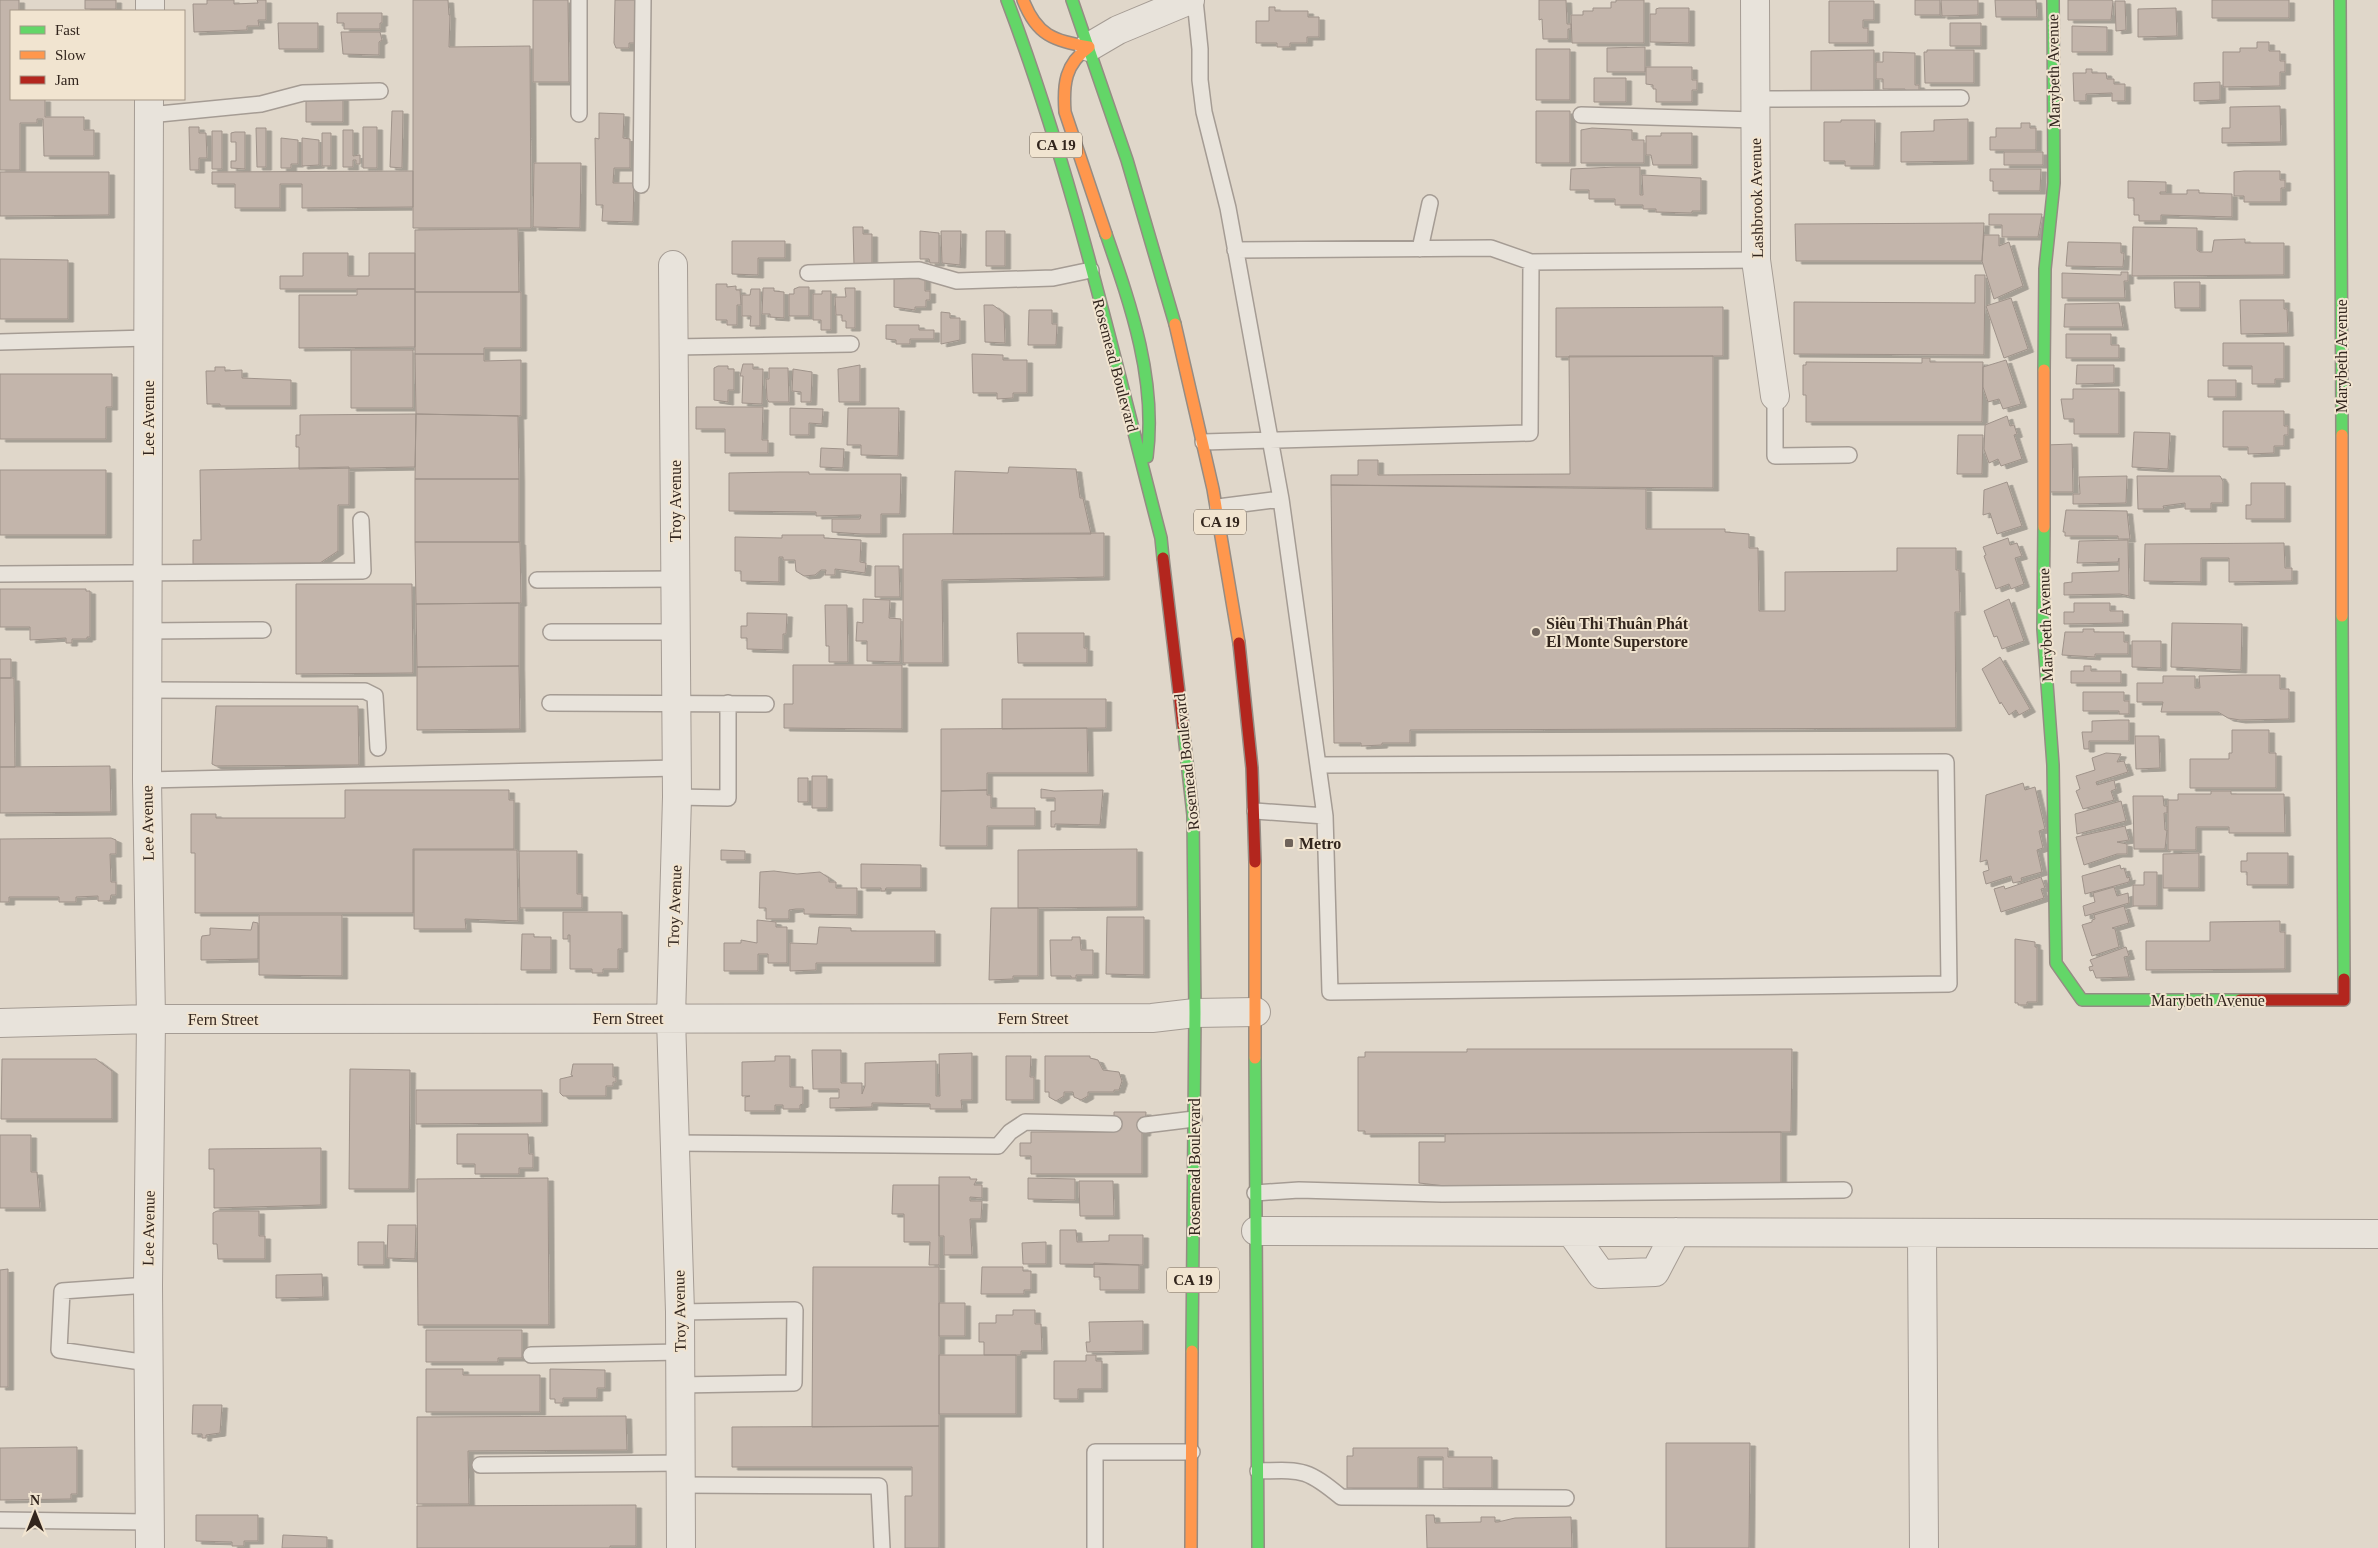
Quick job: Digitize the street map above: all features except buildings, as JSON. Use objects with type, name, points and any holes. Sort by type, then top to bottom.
[{"type":"main road","name":"Rosemead Boulevard","points":[[1007,0],[1033,69],[1091,270],[1161,538],[1194,815],[1195,1013],[1191,1548]]},
{"type":"main road","points":[[1023,0],[1029,16],[1039,31],[1056,41],[1089,47]]},
{"type":"main road","name":"CA 19","points":[[1072,0],[1138,197],[1179,337],[1218,507],[1242,658],[1255,811],[1258,1548]]},
{"type":"main road","name":"Marybeth Avenue","points":[[2053,0],[2054,183],[2045,269],[2043,630],[2053,766],[2056,963],[2082,1000],[2344,1000],[2340,0]]},
{"type":"main road","points":[[1089,47],[1075,56],[1068,67],[1064,99],[1065,112],[1132,315],[1150,406],[1150,444],[1144,471]]},
{"type":"street","points":[[1089,47],[1118,30],[1190,0]]},
{"type":"street","name":"Lashbrook Avenue","points":[[1755,0],[1756,260],[1775,396]]},
{"type":"street","name":"Lee Avenue","points":[[149,107],[146,780],[151,1019],[148,1285],[150,1535]]},
{"type":"street","name":"Troy Avenue","points":[[673,265],[677,797],[671,1018],[680,1312],[681,1548]]},
{"type":"street","name":"Fern Street","points":[[0,1022],[151,1019],[1152,1018],[1195,1013],[1256,1012]]},
{"type":"street","points":[[1256,1231],[2378,1234]]},
{"type":"street","points":[[1571,1232],[1601,1274],[1655,1272],[1676,1232]]},
{"type":"street","points":[[1922,1233],[1924,1548]]},
{"type":"lane","points":[[579,0],[579,114]]},
{"type":"lane","points":[[641,185],[643,0]]},
{"type":"lane","points":[[1195,0],[1204,112],[1228,208],[1272,440],[1319,766],[1325,816],[1330,992],[1949,984],[1946,762],[1319,766]]},
{"type":"lane","points":[[149,107],[261,104],[303,93],[380,91]]},
{"type":"lane","points":[[1581,115],[1755,109],[1961,98]]},
{"type":"lane","points":[[1420,249],[1430,203]]},
{"type":"lane","points":[[1235,250],[1491,248],[1531,262],[1756,260]]},
{"type":"lane","points":[[1203,442],[1530,433],[1531,262]]},
{"type":"lane","points":[[808,273],[919,270],[957,281],[1053,278],[1091,270]]},
{"type":"lane","points":[[0,342],[148,338]]},
{"type":"lane","points":[[674,347],[851,344]]},
{"type":"lane","points":[[1775,396],[1775,456],[1849,455]]},
{"type":"lane","points":[[1218,507],[1281,499]]},
{"type":"lane","points":[[0,574],[148,574],[363,570],[361,520]]},
{"type":"lane","points":[[537,580],[675,579]]},
{"type":"lane","points":[[147,631],[263,630]]},
{"type":"lane","points":[[551,632],[676,632]]},
{"type":"lane","points":[[147,690],[365,690],[376,696],[378,748]]},
{"type":"lane","points":[[550,703],[766,704]]},
{"type":"lane","points":[[677,797],[728,798],[728,703]]},
{"type":"lane","points":[[146,780],[677,768]]},
{"type":"lane","points":[[1255,811],[1325,816]]},
{"type":"lane","points":[[1145,1125],[1194,1119]]},
{"type":"lane","points":[[674,1143],[998,1146],[1010,1132],[1025,1122],[1114,1124]]},
{"type":"lane","points":[[1256,1193],[1299,1190],[1471,1194],[1844,1190]]},
{"type":"lane","points":[[148,1285],[62,1291],[59,1350],[148,1363]]},
{"type":"lane","points":[[680,1312],[795,1310],[794,1383],[680,1385]]},
{"type":"lane","points":[[531,1355],[680,1352]]},
{"type":"lane","points":[[1095,1548],[1095,1452],[1192,1452]]},
{"type":"lane","points":[[480,1465],[681,1474],[879,1486],[882,1548]]},
{"type":"lane","points":[[1258,1471],[1298,1470],[1322,1482],[1341,1497],[1566,1498]]},
{"type":"lane","points":[[0,1520],[150,1535]]},
{"type":"traffic: fast","points":[[1007,0],[1031,66],[1072,199],[1161,538],[1163,558]]},
{"type":"traffic: fast","points":[[1072,0],[1127,160],[1175,324]]},
{"type":"traffic: fast","points":[[2044,370],[2045,269],[2054,183],[2053,0]]},
{"type":"traffic: fast","points":[[2340,0],[2342,435]]},
{"type":"traffic: fast","points":[[1106,234],[1133,316],[1140,344],[1148,400],[1147,457]]},
{"type":"traffic: fast","points":[[2044,527],[2043,629],[2053,765],[2056,963],[2082,1000],[2240,1000]]},
{"type":"traffic: fast","points":[[2342,616],[2344,979]]},
{"type":"traffic: fast","points":[[1183,726],[1193,815],[1195,1013],[1192,1351]]},
{"type":"traffic: fast","points":[[1255,1058],[1258,1548]]},
{"type":"traffic: slow","points":[[1023,0],[1034,22],[1048,34],[1065,42],[1089,47]]},
{"type":"traffic: slow","points":[[1089,47],[1075,60],[1067,75],[1065,84],[1065,112],[1106,234]]},
{"type":"traffic: slow","points":[[1175,324],[1213,489],[1239,643]]},
{"type":"traffic: slow","points":[[2044,370],[2044,527]]},
{"type":"traffic: slow","points":[[2342,435],[2342,616]]},
{"type":"traffic: slow","points":[[1255,862],[1255,1058]]},
{"type":"traffic: slow","points":[[1191,1548],[1192,1351]]},
{"type":"traffic: jam","points":[[1163,558],[1183,726]]},
{"type":"traffic: jam","points":[[1239,643],[1252,768],[1255,862]]},
{"type":"traffic: jam","points":[[2240,1000],[2344,1000],[2344,979]]},
{"type":"place","name":"Siêu Thi Thuân Phát El Monte Superstore","points":[[1536,632]]},
{"type":"place","name":"Metro","points":[[1289,843]]}]
